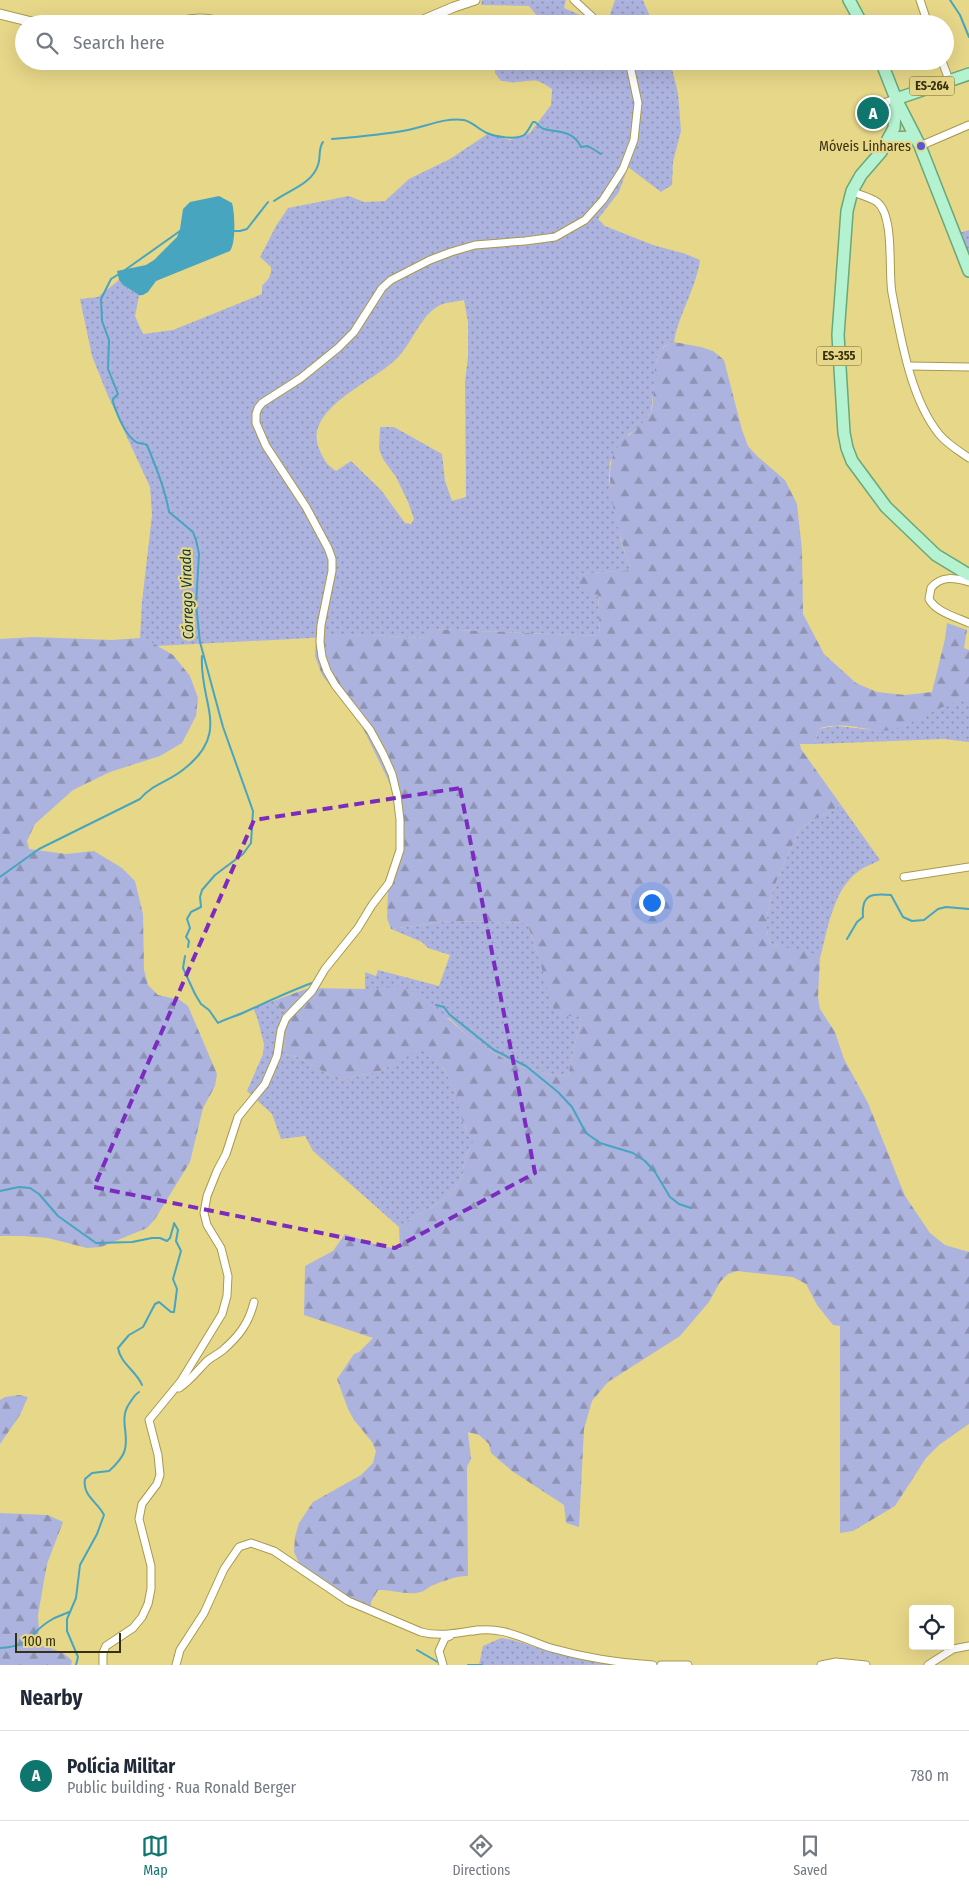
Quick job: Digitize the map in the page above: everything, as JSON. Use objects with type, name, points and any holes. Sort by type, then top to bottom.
[{"type":"main road","points":[[849,0],[857,15]]},
{"type":"main road","name":"ES-264","points":[[885,70],[896,99],[969,74]]},
{"type":"main road","points":[[896,99],[917,142],[969,271]]},
{"type":"main road","name":"ES-355","points":[[896,99],[894,128],[881,152],[861,175],[852,191],[847,211],[838,335],[843,420],[847,448],[852,461],[886,507],[936,555],[969,575]]},
{"type":"main road","points":[[889,138],[917,142]]},
{"type":"street","points":[[435,15],[476,0]]},
{"type":"street","points":[[574,0],[590,15]]},
{"type":"street","points":[[920,0],[925,15]]},
{"type":"street","points":[[0,14],[15,18]]},
{"type":"street","points":[[103,1665],[103,1653],[106,1646],[133,1628],[142,1617],[148,1604],[151,1566],[138,1519],[142,1504],[157,1484],[160,1475],[158,1455],[149,1420],[174,1390],[222,1314],[227,1296],[228,1276],[221,1248],[207,1225],[204,1213],[207,1196],[216,1171],[226,1154],[235,1124],[241,1112],[265,1084],[277,1056],[281,1030],[286,1018],[312,991],[325,969],[358,928],[372,905],[389,883],[400,850],[400,820],[392,774],[370,730],[336,685],[327,671],[322,657],[320,642],[321,625],[332,571],[332,559],[320,530],[266,446],[256,423],[256,414],[262,403],[301,378],[338,348],[354,332],[382,288],[391,280],[430,260],[451,252],[475,245],[525,242],[555,236],[585,220],[603,200],[623,169],[634,140],[638,103],[631,70]]},
{"type":"street","points":[[945,70],[949,80]]},
{"type":"street","points":[[862,109],[896,99]]},
{"type":"street","points":[[917,142],[969,126]]},
{"type":"street","points":[[852,191],[877,203],[885,216],[888,235],[890,281],[909,366],[925,412],[941,436],[969,458]]},
{"type":"street","points":[[909,366],[969,368]]},
{"type":"street","points":[[969,582],[950,578],[940,580],[931,588],[929,598],[931,603],[945,612],[969,623]]},
{"type":"street","points":[[904,877],[969,867]]},
{"type":"street","points":[[174,1390],[186,1384],[209,1359],[229,1344],[244,1328],[250,1317],[254,1302]]},
{"type":"street","points":[[176,1665],[180,1650],[204,1613],[229,1562],[240,1547],[251,1543],[274,1551],[348,1600],[421,1632],[438,1635],[477,1630],[504,1631],[572,1653],[633,1664],[653,1665]]},
{"type":"street","points":[[443,1665],[439,1651],[445,1638],[477,1630]]},
{"type":"street","points":[[928,1665],[953,1650],[969,1646]]},
{"type":"street","points":[[821,1665],[836,1662],[866,1665]]},
{"type":"street","points":[[661,1665],[688,1665]]},
{"type":"highlighted area","points":[[460,788],[535,1173],[395,1248],[94,1187],[254,820]]},
{"type":"green space","points":[[482,0],[566,0],[564,8],[580,15],[536,15],[529,6],[481,5]]},
{"type":"green space","points":[[615,0],[643,0],[649,15],[610,15]]},
{"type":"green space","points":[[495,70],[672,70],[678,93],[681,131],[673,162],[672,185],[661,192],[628,167],[619,192],[598,219],[605,226],[653,245],[700,260],[695,281],[676,331],[674,342],[664,346],[657,358],[651,412],[641,426],[629,434],[610,462],[609,480],[621,541],[631,570],[578,574],[598,594],[600,636],[433,629],[426,638],[368,635],[157,646],[140,638],[142,602],[152,515],[150,487],[108,396],[92,356],[80,299],[98,297],[119,280],[130,289],[143,295],[139,296],[135,316],[143,334],[173,330],[262,294],[262,286],[269,278],[271,267],[260,257],[288,208],[349,196],[364,202],[385,201],[409,179],[450,159],[489,133],[510,140],[530,133],[551,105],[552,89],[535,81],[501,81]],"holes":[[[464,300],[468,322],[468,357],[465,382],[466,497],[452,501],[445,481],[442,454],[394,427],[380,427],[379,449],[383,459],[396,477],[414,519],[411,524],[405,523],[381,490],[351,461],[336,471],[324,460],[317,436],[320,422],[330,409],[343,398],[397,358],[426,317],[440,305]]]},
{"type":"green space","points":[[969,230],[969,265],[956,234]]},
{"type":"green space","points":[[674,342],[713,351],[724,360],[748,446],[785,480],[797,504],[802,550],[803,614],[824,654],[856,683],[877,692],[905,695],[932,692],[947,623],[967,630],[964,648],[969,650],[969,701],[957,702],[935,710],[894,729],[879,731],[843,726],[824,727],[818,729],[815,744],[800,744],[801,749],[841,805],[799,830],[772,892],[767,918],[767,931],[770,943],[802,950],[820,958],[818,997],[820,1009],[835,1032],[844,1059],[868,1103],[905,1196],[930,1233],[945,1245],[969,1252],[969,1424],[939,1445],[926,1458],[895,1506],[853,1531],[840,1533],[840,1326],[833,1325],[817,1305],[806,1284],[793,1277],[737,1271],[728,1274],[720,1282],[709,1302],[680,1336],[608,1382],[592,1401],[584,1429],[579,1527],[566,1523],[564,1505],[512,1471],[491,1453],[489,1444],[479,1435],[468,1432],[471,1459],[467,1467],[468,1576],[445,1581],[416,1593],[378,1590],[371,1602],[371,1608],[335,1591],[304,1573],[294,1552],[295,1537],[299,1523],[313,1502],[361,1475],[373,1463],[376,1451],[372,1442],[354,1420],[348,1409],[337,1379],[354,1354],[359,1352],[373,1338],[304,1315],[305,1266],[333,1251],[345,1234],[380,1246],[400,1249],[399,1227],[434,1206],[457,1186],[462,1177],[465,1158],[473,1141],[469,1137],[462,1119],[456,1093],[444,1069],[431,1053],[419,1050],[380,1071],[338,1080],[298,1057],[284,1054],[284,1012],[273,1001],[309,988],[365,989],[399,987],[420,994],[468,1036],[512,1064],[553,1075],[568,1076],[581,1017],[555,1015],[527,923],[451,921],[391,929],[387,918],[388,891],[397,853],[397,823],[392,788],[362,726],[322,675],[315,656],[316,637],[368,635],[426,638],[433,629],[600,636],[598,595],[580,591],[577,574],[631,570],[613,506],[610,471],[613,456],[619,445],[650,414],[657,360],[664,347]]},
{"type":"green space","points":[[33,637],[112,640],[140,638],[151,642],[173,655],[190,676],[198,698],[196,716],[182,743],[160,756],[110,772],[73,790],[35,824],[27,841],[29,849],[66,854],[94,851],[122,868],[135,881],[143,914],[144,970],[148,985],[158,995],[180,1000],[188,1006],[217,1074],[215,1086],[203,1108],[190,1162],[155,1219],[147,1228],[101,1247],[87,1248],[48,1238],[0,1236],[0,639]]},
{"type":"green space","points":[[958,701],[969,701],[969,742],[944,739],[815,744],[818,729],[836,726],[883,731],[905,725],[935,709]]},
{"type":"green space","points":[[841,805],[880,860],[859,871],[843,888],[829,922],[820,958],[770,943],[767,931],[767,918],[772,892],[799,830]]},
{"type":"green space","points":[[451,921],[527,923],[539,958],[581,1017],[568,1076],[553,1075],[512,1064],[468,1036],[449,1018],[365,989],[365,972],[376,976],[378,970],[439,986],[450,955],[428,948],[422,942],[391,929]]},
{"type":"green space","points":[[273,1001],[284,1012],[284,1054],[298,1057],[338,1080],[380,1071],[419,1049],[434,1055],[454,1089],[464,1124],[474,1141],[465,1158],[462,1177],[450,1194],[399,1227],[313,1151],[305,1136],[281,1139],[272,1114],[247,1091],[263,1054],[264,1044],[253,1008]]},
{"type":"green space","points":[[19,1395],[28,1397],[20,1415],[0,1444],[0,1400],[5,1397]]},
{"type":"green space","points":[[0,1513],[48,1515],[63,1522],[47,1564],[38,1615],[39,1631],[36,1639],[37,1645],[65,1654],[72,1661],[71,1665],[0,1665]]},
{"type":"green space","points":[[501,1638],[548,1651],[624,1665],[479,1665],[483,1646]]},
{"type":"shaded area","points":[[219,196],[232,203],[233,208],[234,235],[230,251],[156,281],[148,292],[143,295],[139,295],[123,285],[119,280],[117,271],[146,265],[154,260],[177,237],[183,209],[190,202]]},
{"type":"waterway","points":[[950,0],[960,15],[969,37]]},
{"type":"waterway","points":[[332,139],[398,132],[457,119],[467,121],[484,132],[500,137],[521,137],[535,122],[543,128],[570,135],[581,147],[588,146],[601,154]]},
{"type":"waterway","points":[[274,201],[311,177],[318,165],[323,142]]},
{"type":"waterway","points":[[231,231],[247,229],[268,202]]},
{"type":"waterway","name":"Córrego Virada","points":[[125,270],[180,231]]},
{"type":"waterway","name":"Córrego Virada","points":[[119,274],[111,279],[101,299],[102,321],[109,340],[108,369],[118,394],[113,399],[113,402],[128,434],[136,442],[147,445],[163,486],[169,512],[193,532],[196,540],[199,554],[196,604],[200,642],[223,727],[253,811],[251,843],[243,854],[215,875],[202,890],[200,897],[201,907],[191,912],[187,919],[190,928],[186,937],[189,941],[188,947]]},
{"type":"waterway","points":[[0,877],[39,849],[140,799],[144,794],[179,773],[198,755],[207,742],[210,729],[210,716],[202,673],[202,656]]},
{"type":"waterway","points":[[847,939],[857,922],[863,917],[866,899],[873,895],[891,895],[903,917],[912,921],[924,920],[938,909],[946,907],[969,909]]},
{"type":"waterway","points":[[185,956],[183,968],[195,994],[201,1004],[209,1010],[218,1023],[312,983]]},
{"type":"waterway","points":[[436,1005],[444,1007],[449,1014],[494,1050],[526,1066],[558,1092],[572,1107],[586,1133],[600,1143],[633,1153],[645,1161],[655,1172],[670,1197],[679,1204],[691,1208]]},
{"type":"waterway","points":[[0,1191],[19,1187],[30,1188],[39,1194],[58,1216],[96,1243],[132,1242],[152,1238],[160,1238],[167,1241],[170,1238],[174,1224]]},
{"type":"waterway","name":"Córrego Virada","points":[[142,1385],[125,1363],[118,1348],[129,1335],[143,1327],[155,1304],[159,1302],[171,1312],[174,1312],[177,1289],[173,1279],[181,1251],[176,1241],[178,1230],[174,1223]]},
{"type":"waterway","name":"Córrego Virada","points":[[76,1665],[78,1657],[67,1631],[67,1619],[76,1598],[80,1565],[97,1534],[104,1515],[88,1494],[85,1479],[92,1473],[109,1471],[123,1455],[126,1443],[124,1421],[126,1410],[139,1392]]},
{"type":"waterway","points":[[0,1648],[24,1642],[51,1620],[69,1612]]},
{"type":"waterway","points":[[417,1650],[441,1664]]},
{"type":"waterway","points":[[468,1665],[482,1665]]},
{"type":"place","name":"Polícia Militar","points":[[873,113]]},
{"type":"place","name":"Móveis Linhares","points":[[921,146]]}]
